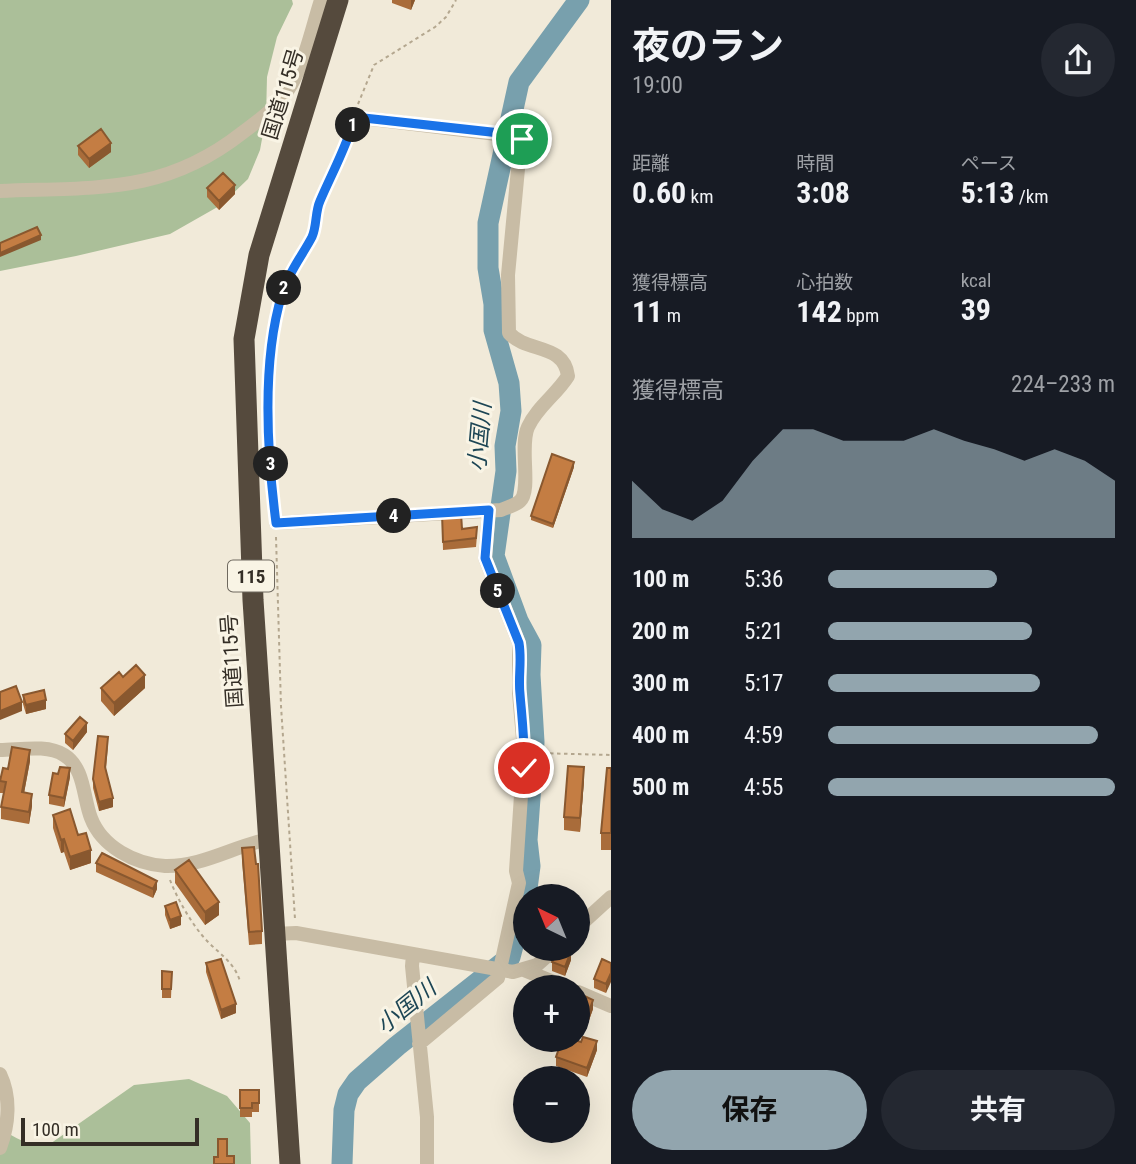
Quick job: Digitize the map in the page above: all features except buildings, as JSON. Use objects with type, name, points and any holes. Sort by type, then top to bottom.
[{"type":"highway","name":"国道115号","points":[[289,1164],[286,933],[269,839],[253,600],[244,411],[244,339],[259,255],[338,0]]},
{"type":"street","points":[[0,191],[133,184],[171,175],[221,150],[273,110],[285,96],[296,76],[321,0]]},
{"type":"street","points":[[276,523],[489,510],[511,506],[525,495],[526,430],[534,415],[568,376],[567,369],[556,353],[521,343],[509,333],[508,275],[522,139],[518,135],[355,117]]},
{"type":"street","points":[[419,1044],[495,983],[519,883],[516,871],[524,730],[519,693],[519,643],[485,558],[489,510]]},
{"type":"street","points":[[0,750],[48,750],[63,754],[79,772],[91,819],[108,843],[131,857],[164,866],[192,863],[269,839]]},
{"type":"street","points":[[590,916],[611,897]]},
{"type":"street","points":[[286,933],[513,972],[537,965],[541,961]]},
{"type":"street","points":[[413,954],[427,1117],[427,1164]]},
{"type":"street","points":[[524,970],[536,975]]},
{"type":"street","points":[[590,997],[611,1006]]},
{"type":"street","points":[[0,1074],[8,1106],[0,1147]]},
{"type":"path","points":[[286,933],[276,523],[270,479],[269,395],[277,312],[283,291],[313,234],[320,201],[336,168],[374,65],[435,27],[446,17],[456,0]]},
{"type":"path","points":[[524,752],[611,755]]},
{"type":"path","points":[[169,865],[168,875],[172,884],[200,933],[229,959],[240,981]]},
{"type":"green space","points":[[0,0],[292,0],[293,4],[277,37],[267,77],[266,117],[260,150],[248,179],[221,205],[170,234],[0,271]]},
{"type":"green space","points":[[189,1079],[227,1096],[250,1123],[251,1164],[0,1164],[0,1128],[22,1141],[47,1146],[134,1085]]},
{"type":"waterway","name":"小国川","points":[[528,884],[530,866],[527,840],[534,742],[531,645],[518,621],[494,556],[511,411],[509,383],[494,330],[494,304],[488,268],[488,223],[519,82],[579,0]]},
{"type":"waterway","name":"小国川","points":[[342,1164],[344,1110],[348,1094],[357,1081],[510,957],[513,946]]},
{"type":"route","points":[[522,139],[518,135],[355,117],[320,201],[313,234],[283,291],[272,346],[269,395],[270,479],[276,523],[489,510],[485,558],[521,654],[519,693],[524,730],[524,768]]}]
